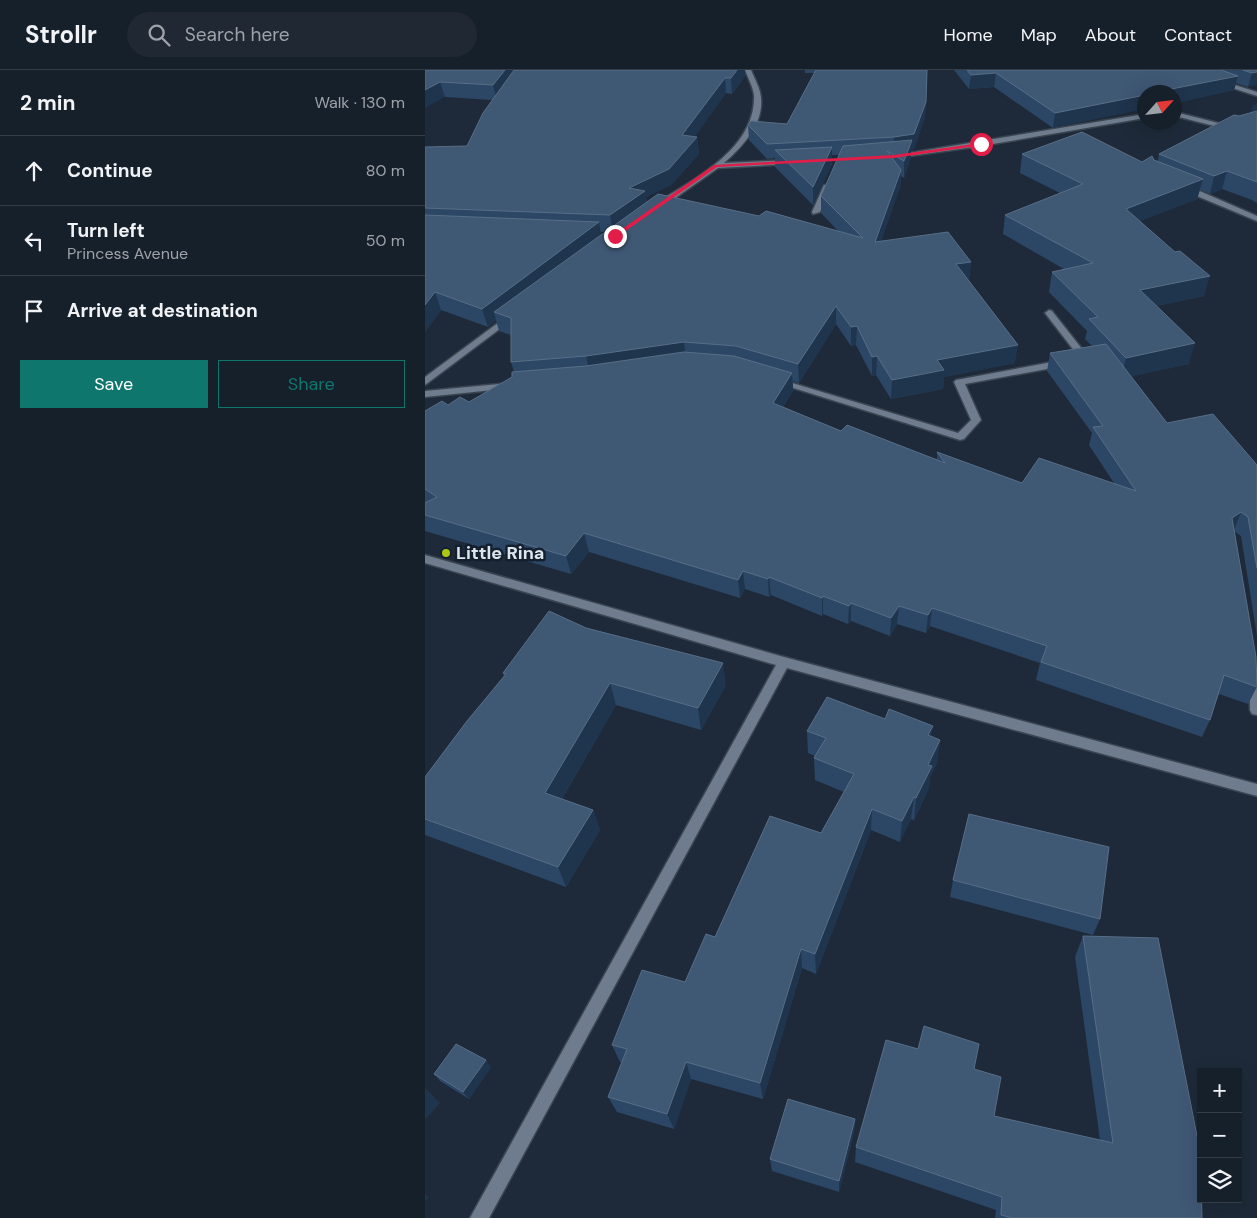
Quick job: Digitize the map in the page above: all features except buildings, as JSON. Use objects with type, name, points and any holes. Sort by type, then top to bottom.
[{"type":"street","points":[[654,209],[716,166],[744,140],[751,130],[759,112],[757,85],[748,70]]},
{"type":"street","points":[[1211,79],[1257,94]]},
{"type":"street","points":[[1182,116],[1234,129],[1257,123]]},
{"type":"street","points":[[885,157],[981,144],[1137,117]]},
{"type":"street","points":[[716,166],[801,162]]},
{"type":"street","points":[[817,212],[831,177]]},
{"type":"street","points":[[1171,182],[1257,219]]},
{"type":"street","points":[[425,382],[520,309]]},
{"type":"street","points":[[767,378],[960,437],[976,420],[959,382],[1085,359],[1049,313]]},
{"type":"street","points":[[425,394],[522,385]]},
{"type":"street","points":[[425,559],[785,662],[1257,790]]},
{"type":"street","points":[[1252,656],[1257,710]]},
{"type":"street","points":[[479,1218],[785,662]]},
{"type":"place","name":"Little Rina","points":[[446,553]]},
{"type":"route","points":[[615,236],[716,166],[894,156],[981,144]]}]
